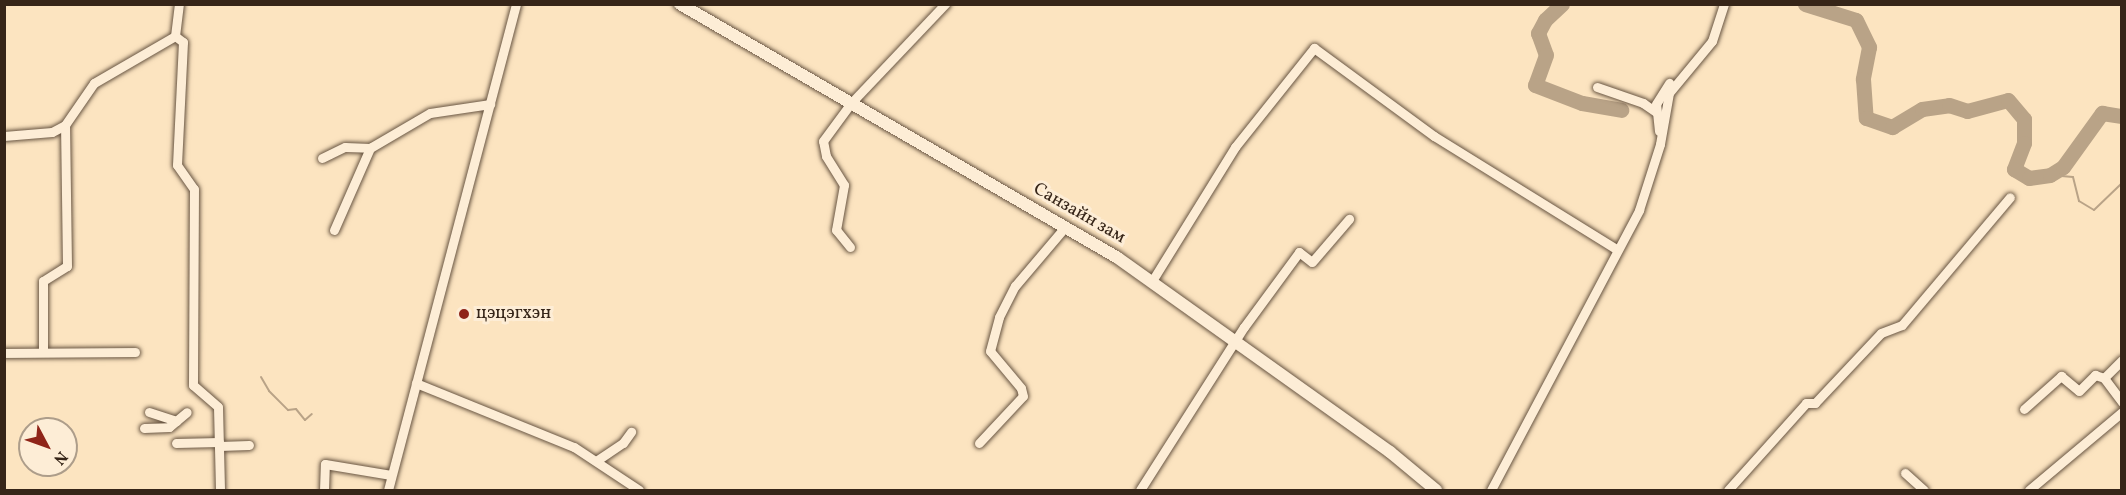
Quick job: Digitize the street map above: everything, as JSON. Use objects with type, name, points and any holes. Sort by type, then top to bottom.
[{"type":"main road","name":"Санзайн зам","points":[[680,4],[1065,227],[1152,281],[1390,452],[1436,490]]},
{"type":"street","points":[[175,36],[179,4]]},
{"type":"street","points":[[388,490],[516,4]]},
{"type":"street","points":[[850,247],[836,230],[844,185],[826,156],[823,141],[851,103],[945,4]]},
{"type":"street","points":[[1660,144],[1656,112],[1662,93],[1712,41],[1724,4]]},
{"type":"street","points":[[4,136],[52,132],[65,125],[94,83],[175,36]]},
{"type":"street","points":[[175,36],[183,42],[177,165],[194,189],[193,385],[218,407],[220,490]]},
{"type":"street","points":[[1152,281],[1235,147],[1314,48],[1434,136],[1618,250]]},
{"type":"street","points":[[1491,490],[1640,210],[1660,144],[1669,93],[1681,75]]},
{"type":"street","points":[[1597,87],[1643,103],[1656,112]]},
{"type":"street","points":[[322,158],[345,147],[370,148],[430,113],[490,104]]},
{"type":"street","points":[[43,351],[44,281],[67,267],[65,125]]},
{"type":"street","points":[[334,230],[370,148]]},
{"type":"street","points":[[1728,490],[1806,403],[1815,403],[1881,333],[1902,325],[2010,197]]},
{"type":"street","points":[[1140,490],[1237,342],[1244,327],[1299,252],[1312,262],[1349,219]]},
{"type":"street","points":[[979,443],[1023,396],[1021,388],[990,351],[999,317],[1015,286],[1065,227]]},
{"type":"street","points":[[4,353],[135,352]]},
{"type":"street","points":[[2104,378],[2121,360]]},
{"type":"street","points":[[2024,409],[2061,376],[2079,391],[2096,375],[2104,378],[2121,402]]},
{"type":"street","points":[[416,384],[507,418],[573,447],[639,490]]},
{"type":"street","points":[[149,412],[177,421]]},
{"type":"street","points":[[144,428],[169,427],[187,412]]},
{"type":"street","points":[[2030,490],[2121,412]]},
{"type":"street","points":[[596,462],[623,443],[631,432]]},
{"type":"street","points":[[176,443],[249,445]]},
{"type":"street","points":[[324,490],[325,464],[391,475]]},
{"type":"street","points":[[1905,473],[1924,490]]},
{"type":"waterway","points":[[1562,4],[1545,20],[1538,33],[1546,55],[1535,85],[1582,103],[1621,110]]},
{"type":"waterway","points":[[1805,4],[1856,20],[1869,47],[1863,79],[1866,118],[1892,127],[1922,109],[1949,105],[1967,111],[2008,100],[2024,119],[2024,143],[2014,169],[2029,178],[2050,175],[2063,167],[2102,113],[2122,116]]},
{"type":"waterway","points":[[2050,175],[2073,177],[2079,201],[2094,210],[2122,183]]},
{"type":"waterway","points":[[261,377],[269,391],[288,410],[296,409],[305,420],[312,414]]},
{"type":"place","name":"цэцэгхэн","points":[[464,314]]}]
